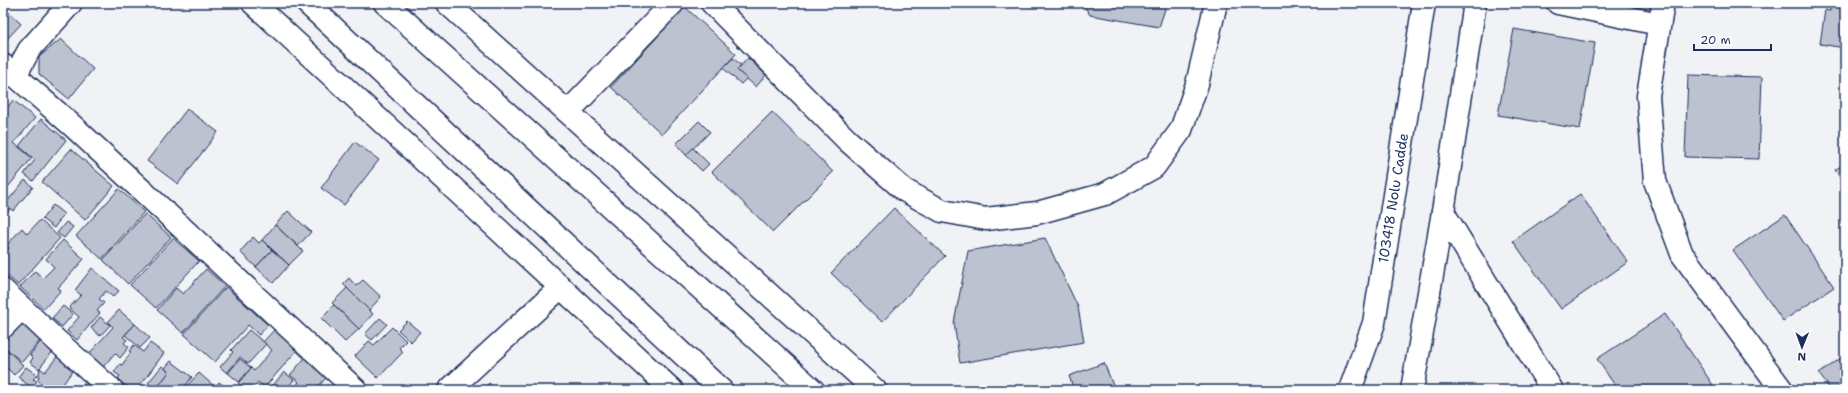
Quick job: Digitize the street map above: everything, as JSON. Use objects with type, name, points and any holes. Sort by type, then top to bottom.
[{"type":"street","points":[[70,3],[29,50],[9,70],[75,128],[356,390]]},
{"type":"street","points":[[253,3],[672,390]]},
{"type":"street","points":[[307,3],[721,390]]},
{"type":"street","points":[[385,3],[812,390]]},
{"type":"street","points":[[447,3],[875,390]]},
{"type":"street","points":[[568,112],[673,3]]},
{"type":"street","points":[[712,3],[847,140],[904,190],[942,211],[986,219],[1037,213],[1105,194],[1154,167],[1181,130],[1197,84],[1216,3]]},
{"type":"street","name":"103418 Nolu Cadde","points":[[1350,390],[1374,323],[1424,3]]},
{"type":"street","points":[[1412,390],[1443,212],[1475,3]]},
{"type":"street","points":[[1558,3],[1659,24]]},
{"type":"street","points":[[1663,3],[1648,96],[1655,181],[1682,254],[1782,390]]},
{"type":"street","points":[[1443,212],[1552,390]]},
{"type":"street","points":[[449,390],[561,287]]},
{"type":"street","points":[[3,290],[112,390]]},
{"type":"street","points":[[3,327],[22,308]]},
{"type":"building","points":[[3,3],[11,3],[5,9],[21,24],[7,39],[3,36]]},
{"type":"building","points":[[1082,3],[1167,3],[1159,27],[1090,15]]},
{"type":"building","points":[[1831,3],[1845,3],[1845,48],[1820,44],[1825,10],[1830,11]]},
{"type":"building","points":[[685,7],[736,54],[662,134],[611,87]]},
{"type":"building","points":[[1514,29],[1595,43],[1580,129],[1498,115]]},
{"type":"building","points":[[61,39],[93,69],[69,99],[39,74],[39,57]]},
{"type":"building","points":[[733,58],[741,65],[737,70],[747,78],[741,84],[723,68]]},
{"type":"building","points":[[748,58],[766,75],[756,87],[737,70]]},
{"type":"building","points":[[1688,75],[1762,77],[1759,159],[1685,157]]},
{"type":"building","points":[[3,81],[10,86],[3,95]]},
{"type":"building","points":[[13,100],[35,118],[14,143],[32,158],[3,193],[3,113]]},
{"type":"building","points":[[187,109],[218,132],[178,184],[147,161]]},
{"type":"building","points":[[772,112],[833,172],[773,232],[712,172]]},
{"type":"building","points":[[41,119],[66,140],[33,181],[24,174],[35,160],[19,146]]},
{"type":"building","points":[[699,121],[710,132],[686,155],[676,144]]},
{"type":"building","points":[[355,142],[379,160],[344,205],[321,188]]},
{"type":"building","points":[[693,148],[709,164],[702,171],[686,155]]},
{"type":"building","points":[[71,149],[114,186],[85,220],[42,182]]},
{"type":"building","points":[[1845,163],[1845,185],[1835,170]]},
{"type":"building","points":[[25,180],[33,187],[13,211],[5,204]]},
{"type":"building","points":[[119,189],[144,212],[102,259],[76,236]]},
{"type":"building","points":[[1580,194],[1628,262],[1561,309],[1513,241]]},
{"type":"building","points":[[3,203],[10,209],[3,217]]},
{"type":"building","points":[[53,205],[64,214],[54,228],[42,219]]},
{"type":"building","points":[[894,208],[945,256],[882,322],[831,273]]},
{"type":"building","points":[[288,211],[311,232],[298,246],[275,225]]},
{"type":"building","points":[[145,214],[171,237],[128,284],[103,260]]},
{"type":"building","points":[[1785,215],[1834,287],[1783,321],[1733,250]]},
{"type":"building","points":[[40,220],[60,238],[18,285],[3,272],[3,255],[9,248],[6,246],[22,228],[27,234]]},
{"type":"building","points":[[66,222],[73,227],[64,238],[57,233]]},
{"type":"building","points":[[275,225],[303,251],[289,265],[262,240]]},
{"type":"building","points":[[253,237],[259,243],[262,240],[272,250],[256,267],[240,252]]},
{"type":"building","points":[[173,238],[199,261],[156,308],[130,285]]},
{"type":"building","points":[[1045,238],[1078,307],[1084,342],[960,363],[954,323],[968,251]]},
{"type":"building","points":[[63,240],[84,259],[58,288],[61,290],[44,309],[20,287],[35,271],[43,278],[54,267],[46,259]]},
{"type":"building","points":[[272,250],[289,265],[273,283],[256,267]]},
{"type":"building","points":[[92,268],[119,291],[113,297],[106,291],[99,299],[104,303],[97,311],[100,313],[77,340],[67,331],[79,317],[69,308],[81,295],[75,290]]},
{"type":"building","points":[[206,269],[225,286],[183,333],[157,310],[176,288],[183,294]]},
{"type":"building","points":[[349,278],[356,286],[363,280],[381,297],[369,310],[343,284]]},
{"type":"building","points":[[226,287],[268,325],[259,335],[248,325],[215,362],[184,334]]},
{"type":"building","points":[[347,288],[373,314],[359,329],[332,303]]},
{"type":"building","points":[[334,305],[359,329],[345,342],[321,318]]},
{"type":"building","points":[[63,306],[73,314],[62,327],[52,318]]},
{"type":"building","points":[[119,310],[135,324],[123,337],[127,340],[124,343],[129,347],[120,358],[115,353],[103,367],[89,354],[113,327],[108,322]]},
{"type":"building","points":[[1665,314],[1713,385],[1705,390],[1618,390],[1597,359]]},
{"type":"building","points":[[19,316],[44,336],[22,362],[3,346],[3,335]]},
{"type":"building","points":[[100,317],[110,325],[100,336],[91,328]]},
{"type":"building","points":[[380,318],[387,324],[372,340],[365,334]]},
{"type":"building","points":[[407,321],[420,332],[411,342],[398,330]]},
{"type":"building","points":[[135,324],[150,338],[140,348],[125,335]]},
{"type":"building","points":[[392,327],[406,341],[399,348],[403,352],[378,378],[355,356],[369,341],[374,345]]},
{"type":"building","points":[[275,329],[298,349],[265,387],[258,382],[251,390],[246,390],[238,383],[251,368],[254,371],[272,350],[263,342]]},
{"type":"building","points":[[249,330],[266,344],[248,364],[240,357],[227,373],[220,367],[233,352],[231,350]]},
{"type":"building","points":[[45,336],[57,346],[39,369],[30,362],[33,358],[30,355]]},
{"type":"building","points":[[150,343],[164,353],[137,390],[132,390],[117,379],[120,376],[114,372],[120,364],[122,365],[131,352],[129,351],[134,345],[143,352]]},
{"type":"building","points":[[5,348],[23,365],[14,375],[3,364],[3,351]]},
{"type":"building","points":[[60,353],[75,367],[59,390],[54,388],[52,390],[38,390],[41,384],[38,379],[40,368],[45,372]]},
{"type":"building","points":[[1845,355],[1845,390],[1831,390],[1819,374]]},
{"type":"building","points":[[305,358],[327,377],[315,390],[293,390],[299,382],[290,375]]},
{"type":"building","points":[[240,359],[251,368],[239,382],[228,373]]},
{"type":"building","points":[[171,361],[192,377],[182,390],[155,390],[169,372],[165,368]]},
{"type":"building","points":[[1104,363],[1115,390],[1074,390],[1069,376]]},
{"type":"building","points":[[3,364],[5,366],[5,388],[3,390]]},
{"type":"building","points":[[162,366],[169,372],[156,389],[148,383]]},
{"type":"building","points":[[26,367],[37,375],[33,379],[37,381],[32,388],[18,377]]},
{"type":"building","points":[[284,372],[294,380],[285,390],[269,390]]},
{"type":"building","points":[[199,373],[215,387],[212,390],[188,390],[185,388]]},
{"type":"building","points":[[89,378],[103,390],[79,390]]},
{"type":"building","points":[[219,382],[229,390],[212,390]]},
{"type":"building","points":[[489,383],[497,390],[482,390]]}]
